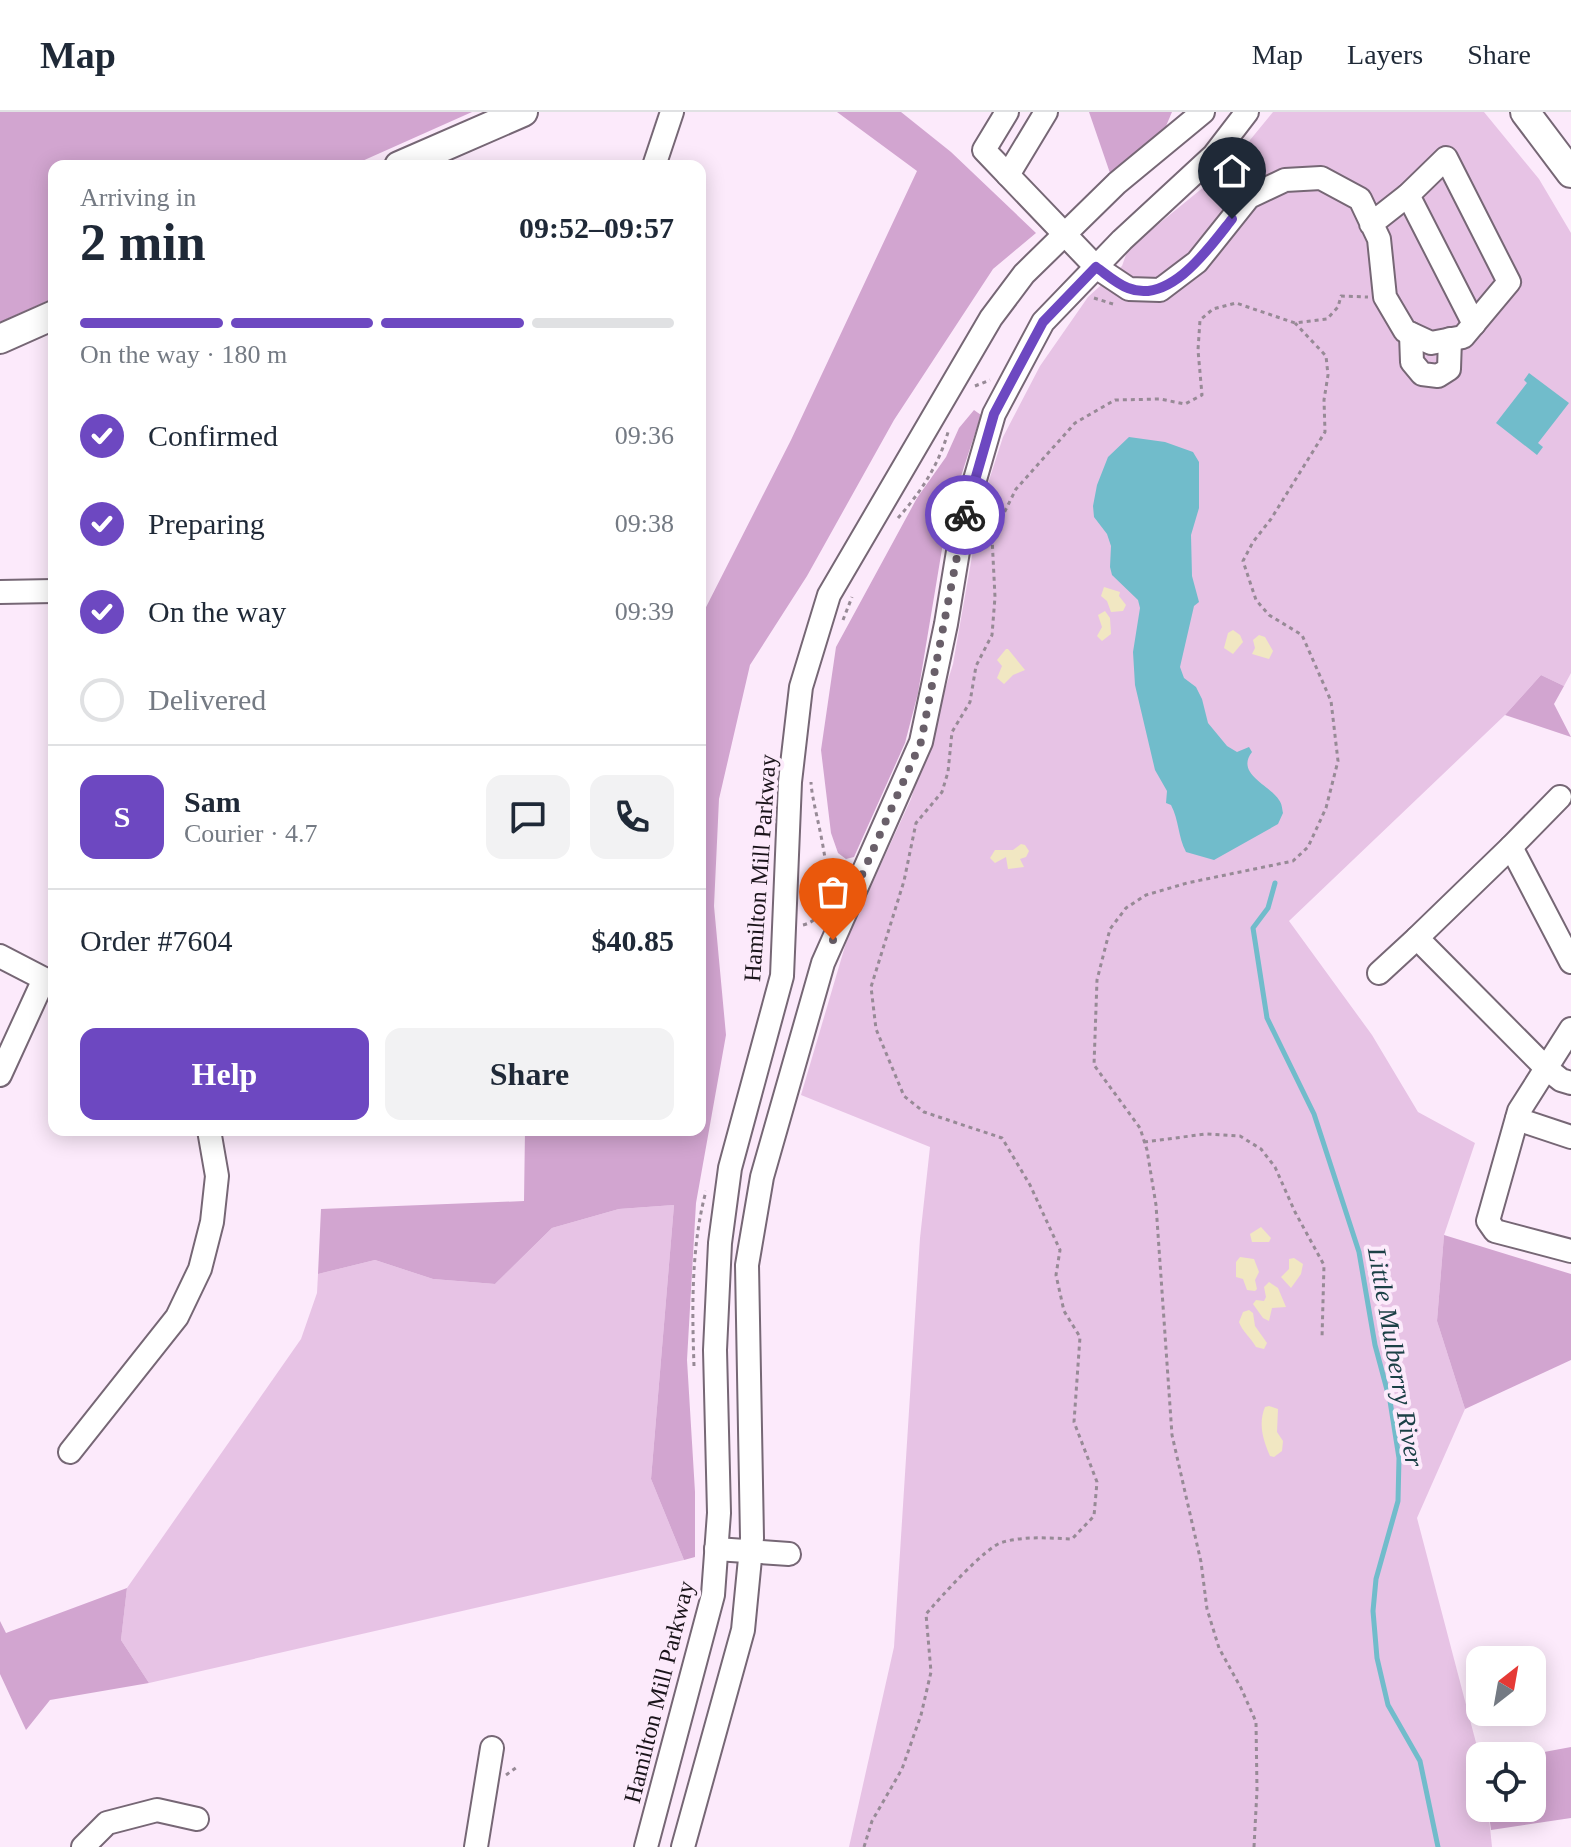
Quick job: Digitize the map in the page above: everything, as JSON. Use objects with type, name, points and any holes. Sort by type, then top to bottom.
[{"type":"main road","points":[[413,160],[523,112]]},
{"type":"main road","points":[[1536,117],[1571,173]]},
{"type":"main road","points":[[0,339],[48,318]]},
{"type":"street","points":[[656,160],[672,112]]},
{"type":"street","points":[[990,112],[984,122],[991,138]]},
{"type":"street","points":[[1007,112],[984,150],[1096,267],[1129,289],[1160,290],[1197,262],[1249,197],[1285,180],[1321,178],[1360,199],[1371,224],[1379,239],[1385,297],[1405,331],[1431,343],[1463,337],[1509,282],[1446,158],[1408,195],[1371,224]]},
{"type":"street","points":[[1008,175],[1046,112]]},
{"type":"street","name":"Hamilton Mill Parkway","points":[[646,1847],[713,1595],[719,1513],[715,1350],[720,1243],[730,1168],[782,976],[790,782],[801,687],[829,595],[991,318],[1024,274],[1117,183],[1203,112]]},
{"type":"street","points":[[683,1847],[743,1630],[751,1551],[747,1265],[762,1177],[823,963],[921,742],[946,624],[963,521],[994,414],[1043,322],[1214,155],[1247,112]]},
{"type":"street","points":[[1408,195],[1474,324]]},
{"type":"street","points":[[1411,334],[1412,362],[1422,374],[1438,376],[1449,369],[1450,339]]},
{"type":"street","points":[[0,592],[48,591]]},
{"type":"street","points":[[1379,973],[1560,797]]},
{"type":"street","points":[[1511,847],[1571,962]]},
{"type":"street","points":[[1417,938],[1546,1068],[1561,1080],[1571,1083]]},
{"type":"street","points":[[0,956],[48,980]]},
{"type":"street","points":[[0,1075],[48,983]]},
{"type":"street","points":[[1571,1029],[1517,1119],[1488,1221],[1495,1231],[1571,1251]]},
{"type":"street","points":[[1517,1119],[1571,1137]]},
{"type":"street","points":[[70,1452],[177,1317],[200,1269],[212,1222],[217,1176],[210,1136]]},
{"type":"street","points":[[716,1549],[789,1554]]},
{"type":"street","points":[[476,1847],[492,1748]]},
{"type":"street","points":[[83,1847],[107,1823],[157,1810],[197,1819]]},
{"type":"path","points":[[864,1847],[872,1821],[902,1769],[921,1715],[931,1672],[926,1614],[950,1586],[1000,1542],[1042,1537],[1072,1539],[1094,1516],[1097,1482],[1074,1422],[1080,1337],[1064,1311],[1056,1275],[1060,1250],[1030,1185],[1002,1138],[924,1112],[904,1096],[876,1029],[871,987],[904,881],[916,823],[942,792],[948,772],[952,732],[970,702],[976,666],[992,635],[995,597],[992,537],[1016,489],[1075,423],[1115,400],[1160,399],[1185,404],[1202,395],[1198,350],[1200,320],[1213,309],[1236,303],[1295,323],[1327,319],[1338,307],[1341,296],[1385,297]]},
{"type":"path","points":[[1254,1847],[1256,1722],[1219,1648],[1207,1609],[1201,1562],[1172,1435],[1156,1205],[1144,1142],[1140,1128],[1094,1065],[1097,980],[1110,929],[1126,908],[1146,895],[1187,883],[1293,861],[1308,847],[1326,808],[1338,761],[1331,701],[1302,635],[1269,615],[1256,600],[1243,561],[1325,432],[1326,356],[1295,323]]},
{"type":"path","points":[[968,389],[982,381],[993,380]]},
{"type":"path","points":[[898,519],[930,475],[943,451],[949,429]]},
{"type":"path","points":[[840,628],[852,596]]},
{"type":"path","points":[[801,925],[814,922],[821,913],[827,876],[811,781]]},
{"type":"path","points":[[1144,1142],[1206,1134],[1240,1136],[1261,1149],[1275,1167],[1324,1265],[1322,1338]]},
{"type":"shaded area","points":[[0,112],[472,112],[364,160],[48,160],[48,301],[0,322]]},
{"type":"shaded area","points":[[837,112],[901,112],[951,152],[1036,233],[993,269],[894,420],[807,576],[750,665],[719,799],[714,906],[726,1035],[696,1203],[687,1360],[695,1492],[695,1557],[684,1560],[651,1479],[674,1205],[619,1209],[552,1228],[495,1284],[433,1279],[375,1260],[318,1274],[321,1209],[524,1201],[525,1136],[706,1136],[706,607],[791,440],[917,171]]},
{"type":"shaded area","points":[[1089,112],[1172,112],[1163,133],[1110,173]]},
{"type":"shaded area","points":[[1273,112],[1484,112],[1539,179],[1571,233],[1571,673],[1564,686],[1541,675],[1505,715],[1289,921],[1372,1035],[1418,1112],[1475,1143],[1444,1235],[1437,1321],[1465,1409],[1417,1518],[1466,1705],[1466,1726],[1472,1726],[1476,1742],[1466,1742],[1466,1822],[1489,1822],[1492,1847],[849,1847],[894,1647],[920,1238],[930,1147],[801,1095],[848,936],[911,799],[953,664],[981,505],[1003,437],[1040,366],[1088,297],[1122,266],[1128,249],[1227,168]]},
{"type":"shaded area","points":[[974,410],[981,415],[947,519],[918,693],[905,743],[854,857],[846,859],[838,853],[831,833],[821,750],[836,647],[917,498],[946,457],[959,428]]},
{"type":"shaded area","points":[[1541,675],[1564,686],[1554,704],[1571,737],[1505,715]]},
{"type":"shaded area","points":[[674,1205],[651,1479],[684,1560],[149,1683],[121,1640],[127,1588],[301,1339],[317,1293],[318,1274],[375,1260],[433,1279],[495,1284],[552,1228],[619,1209]]},
{"type":"shaded area","points":[[1444,1235],[1571,1274],[1571,1360],[1465,1409],[1437,1321]]},
{"type":"shaded area","points":[[127,1588],[121,1640],[149,1683],[50,1700],[26,1730],[0,1674],[0,1621],[6,1633]]},
{"type":"shaded area","points":[[1571,1747],[1571,1818],[1546,1822],[1546,1752]]},
{"type":"shaded area","points":[[1490,1822],[1544,1822],[1491,1830]]},
{"type":"sand","points":[[1104,587],[1120,592],[1119,596],[1126,605],[1123,611],[1111,612],[1107,601],[1101,596]]},
{"type":"sand","points":[[1105,611],[1110,618],[1111,634],[1102,641],[1097,636],[1102,627],[1098,615]]},
{"type":"sand","points":[[1233,630],[1243,642],[1233,654],[1224,648],[1228,633]]},
{"type":"sand","points":[[1259,635],[1265,637],[1273,651],[1269,659],[1252,654],[1255,648],[1253,640]]},
{"type":"sand","points":[[1006,649],[1025,670],[1013,675],[1004,684],[997,678],[1002,666],[997,660]]},
{"type":"sand","points":[[1021,844],[1029,851],[1026,857],[1020,859],[1024,867],[1008,869],[1006,857],[995,863],[990,858],[995,850],[1013,850]]},
{"type":"sand","points":[[1261,1227],[1271,1238],[1269,1242],[1252,1242],[1250,1234]]},
{"type":"sand","points":[[1240,1257],[1254,1259],[1259,1272],[1255,1291],[1247,1290],[1243,1279],[1236,1277],[1236,1262]]},
{"type":"sand","points":[[1294,1258],[1303,1264],[1301,1274],[1291,1288],[1281,1277],[1289,1269],[1289,1259]]},
{"type":"sand","points":[[1269,1282],[1278,1288],[1286,1307],[1272,1308],[1269,1321],[1253,1304],[1256,1300],[1264,1301],[1264,1287]]},
{"type":"sand","points":[[1249,1310],[1267,1343],[1264,1349],[1256,1347],[1239,1322],[1243,1312]]},
{"type":"sand","points":[[1269,1406],[1278,1409],[1277,1432],[1283,1441],[1282,1451],[1274,1457],[1270,1456],[1262,1432],[1263,1413]]},
{"type":"water","points":[[1529,373],[1569,403],[1538,443],[1543,447],[1537,455],[1496,423],[1527,383],[1524,380]]},
{"type":"water","points":[[1129,437],[1165,442],[1193,452],[1199,462],[1199,508],[1191,535],[1192,576],[1199,602],[1194,606],[1180,667],[1184,678],[1196,687],[1202,699],[1208,723],[1227,746],[1237,752],[1249,747],[1252,752],[1248,760],[1251,773],[1275,795],[1282,808],[1278,824],[1214,860],[1186,852],[1174,811],[1166,803],[1167,791],[1155,770],[1135,685],[1133,652],[1140,608],[1138,600],[1112,575],[1111,546],[1107,534],[1094,517],[1097,485],[1108,457]]},
{"type":"waterway","name":"Little Mulberry River","points":[[1275,883],[1268,908],[1253,928],[1267,1018],[1314,1114],[1359,1252],[1375,1345],[1390,1401],[1399,1458],[1398,1501],[1376,1579],[1373,1611],[1377,1658],[1388,1705],[1420,1761],[1438,1847]]},
{"type":"way so far","points":[[833,940],[921,742],[965,515]]},
{"type":"route","points":[[965,515],[994,414],[1043,322],[1096,267],[1129,289],[1160,290],[1197,262],[1232,219]]}]
